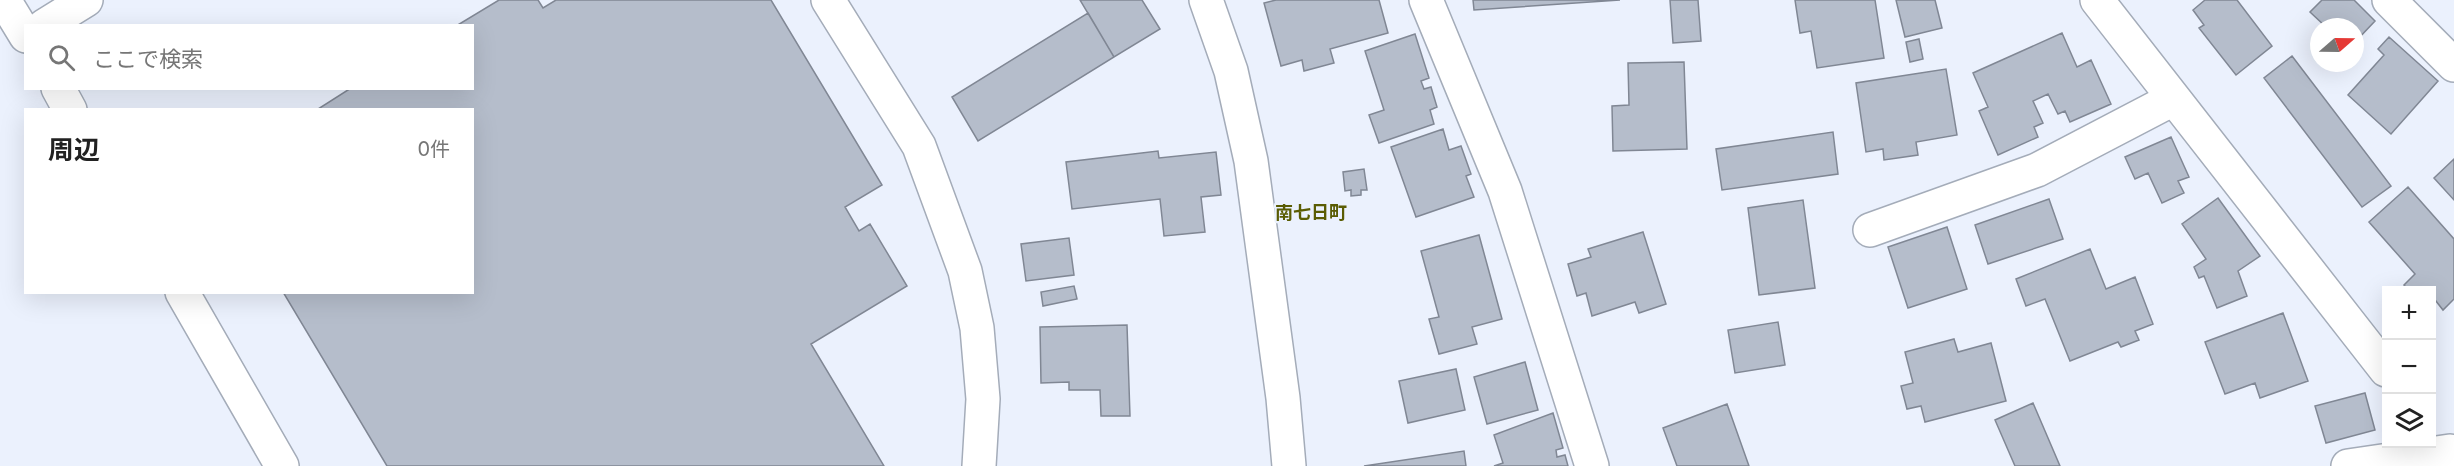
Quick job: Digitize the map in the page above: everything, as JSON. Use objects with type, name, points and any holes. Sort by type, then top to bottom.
[{"type":"street","points":[[4,0],[24,33]]},
{"type":"street","points":[[47,24],[86,0]]},
{"type":"street","points":[[828,0],[919,146],[964,271],[977,328],[983,399],[979,466]]},
{"type":"street","points":[[1206,0],[1231,71],[1251,161],[1283,398],[1288,466]]},
{"type":"street","points":[[1426,0],[1505,191],[1592,466]]},
{"type":"street","points":[[2097,0],[2382,365]]},
{"type":"street","points":[[2388,0],[2454,65]]},
{"type":"street","points":[[59,90],[69,108]]},
{"type":"street","points":[[1869,230],[2037,170],[2173,99]]},
{"type":"street","points":[[183,294],[282,466]]},
{"type":"street","points":[[2348,466],[2445,445]]},
{"type":"building","points":[[499,0],[538,0],[543,8],[556,0],[771,0],[882,185],[845,207],[859,231],[870,224],[907,286],[811,344],[884,466],[387,466],[284,294],[474,294],[474,108],[320,108],[348,90],[474,90],[474,24],[459,24]]},
{"type":"building","points":[[1080,0],[1142,0],[1160,29],[1114,57]]},
{"type":"building","points":[[1276,0],[1379,0],[1388,33],[1330,49],[1334,63],[1304,71],[1302,60],[1281,66],[1264,3]]},
{"type":"building","points":[[1473,0],[1620,0],[1474,10]]},
{"type":"building","points":[[1670,0],[1698,0],[1701,41],[1673,43]]},
{"type":"building","points":[[1795,0],[1875,0],[1884,58],[1817,68],[1811,31],[1800,33]]},
{"type":"building","points":[[1896,0],[1935,0],[1942,28],[1905,37]]},
{"type":"building","points":[[2205,0],[2237,0],[2272,46],[2236,75],[2199,28],[2204,25],[2193,10]]},
{"type":"building","points":[[2322,0],[2354,0],[2375,21],[2364,33],[2364,18],[2316,18],[2310,12]]},
{"type":"building","points":[[1088,13],[1114,57],[978,141],[952,97]]},
{"type":"building","points":[[2062,33],[2077,67],[2091,60],[2111,104],[2070,122],[2065,111],[2058,114],[2048,94],[2033,101],[2043,123],[2034,127],[2038,137],[1998,155],[1979,111],[1988,107],[1973,73]]},
{"type":"building","points":[[1415,34],[1429,78],[1421,81],[1424,89],[1431,87],[1437,107],[1430,110],[1434,124],[1379,143],[1369,115],[1384,110],[1365,51]]},
{"type":"building","points":[[2389,37],[2438,81],[2391,134],[2348,95],[2384,55],[2378,49]]},
{"type":"building","points":[[1919,39],[1923,59],[1910,62],[1906,42]]},
{"type":"building","points":[[2292,56],[2391,186],[2362,207],[2264,78]]},
{"type":"building","points":[[1684,62],[1687,149],[1613,151],[1612,106],[1629,105],[1628,63]]},
{"type":"building","points":[[1946,69],[1957,135],[1916,142],[1918,155],[1884,160],[1883,149],[1866,152],[1856,83]]},
{"type":"building","points":[[1443,129],[1449,150],[1461,146],[1471,174],[1466,176],[1474,197],[1416,217],[1391,147]]},
{"type":"building","points":[[1833,132],[1838,174],[1722,190],[1716,149]]},
{"type":"building","points":[[2171,137],[2189,177],[2178,181],[2184,193],[2162,203],[2148,173],[2135,179],[2125,157]]},
{"type":"building","points":[[1158,151],[1159,158],[1216,152],[1221,195],[1201,197],[1205,232],[1164,236],[1160,199],[1072,209],[1066,162]]},
{"type":"building","points":[[2454,159],[2454,200],[2434,178]]},
{"type":"building","points":[[1364,169],[1367,190],[1361,190],[1361,195],[1351,196],[1351,190],[1345,191],[1343,172]]},
{"type":"building","points":[[2408,187],[2454,239],[2454,299],[2443,310],[2436,301],[2436,286],[2404,285],[2415,274],[2369,222]]},
{"type":"building","points":[[2218,198],[2260,256],[2238,271],[2247,296],[2217,308],[2204,276],[2199,278],[2194,267],[2206,259],[2182,224]]},
{"type":"building","points":[[2049,199],[2063,239],[1988,264],[1975,225]]},
{"type":"building","points":[[1803,200],[1815,288],[1759,295],[1748,208]]},
{"type":"building","points":[[1947,227],[1967,289],[1908,308],[1888,247]]},
{"type":"building","points":[[1643,232],[1666,304],[1639,313],[1635,302],[1592,316],[1586,293],[1577,296],[1568,264],[1591,257],[1588,249]]},
{"type":"building","points":[[1479,235],[1502,319],[1472,327],[1477,344],[1439,354],[1429,319],[1439,317],[1421,251]]},
{"type":"building","points":[[1069,238],[1074,275],[1026,281],[1021,244]]},
{"type":"building","points":[[2090,249],[2106,289],[2135,277],[2153,324],[2135,331],[2139,340],[2121,347],[2118,342],[2070,361],[2045,299],[2026,306],[2016,279]]},
{"type":"building","points":[[1074,286],[1077,299],[1043,306],[1041,292]]},
{"type":"building","points":[[2283,313],[2308,381],[2260,398],[2255,383],[2225,394],[2205,342]]},
{"type":"building","points":[[1778,322],[1785,365],[1735,373],[1728,330]]},
{"type":"building","points":[[1127,325],[1130,416],[1101,416],[1100,390],[1069,390],[1069,382],[1041,383],[1040,327]]},
{"type":"building","points":[[1954,339],[1958,352],[1991,343],[2006,401],[1925,422],[1921,406],[1907,409],[1901,386],[1913,383],[1905,352]]},
{"type":"building","points":[[1525,362],[1538,410],[1487,424],[1474,377]]},
{"type":"building","points":[[1456,369],[1465,410],[1408,423],[1399,381]]},
{"type":"building","points":[[2365,393],[2375,430],[2326,443],[2315,406]]},
{"type":"building","points":[[2033,403],[2060,466],[2015,466],[1995,420]]},
{"type":"building","points":[[1727,404],[1749,466],[1677,466],[1663,428]]},
{"type":"building","points":[[1553,413],[1563,448],[1556,450],[1557,457],[1565,455],[1568,466],[1494,466],[1503,463],[1494,435]]},
{"type":"building","points":[[1464,451],[1466,466],[1364,466]]},
{"type":"district","name":"南七日町","points":[[1311,212]]}]
